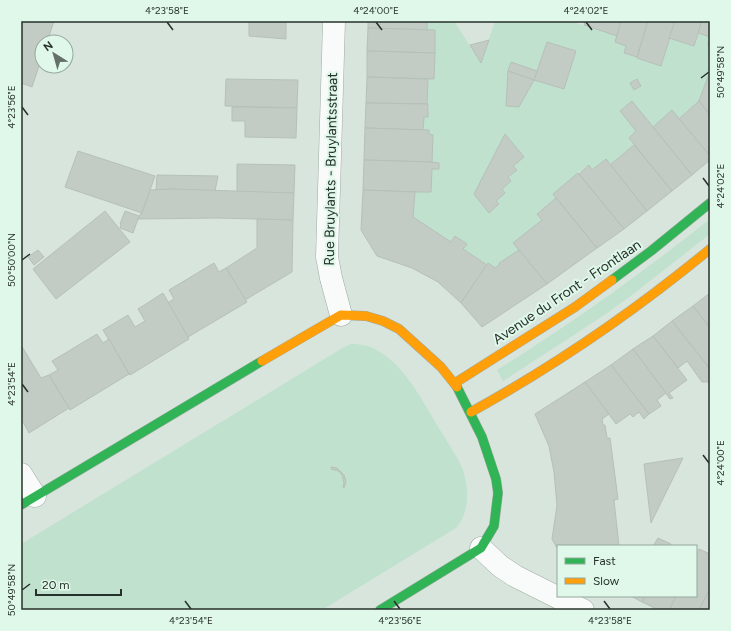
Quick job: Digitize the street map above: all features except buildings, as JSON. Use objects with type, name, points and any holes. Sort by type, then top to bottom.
[{"type":"street","name":"Rue Bruylants - Bruylantsstraat","points":[[334,21],[327,257],[330,278],[341,315]]},
{"type":"street","name":"Avenue du Front - Frontlaan","points":[[455,384],[575,307],[651,251],[710,203]]},
{"type":"street","points":[[471,412],[505,394],[592,337],[673,280],[710,249]]},
{"type":"street","points":[[21,474],[28,501],[341,315],[366,316],[383,321],[399,329],[441,367],[455,384],[471,412],[490,458],[498,493],[494,526],[481,548],[380,610]]},
{"type":"street","points":[[481,548],[500,566],[515,576],[583,610]]},
{"type":"green space","points":[[427,21],[454,21],[481,63],[495,21],[570,21],[617,36],[615,42],[626,46],[637,58],[661,65],[669,38],[694,46],[698,33],[710,37],[708,43],[710,49],[710,71],[699,101],[679,119],[672,110],[653,127],[632,101],[620,111],[636,131],[629,138],[634,145],[610,165],[605,159],[592,170],[589,165],[578,173],[556,198],[537,213],[542,220],[514,243],[519,250],[499,262],[500,264],[495,268],[488,263],[487,265],[463,249],[467,244],[456,236],[451,242],[413,217],[415,192],[431,192],[432,169],[439,169],[439,163],[432,162],[433,135],[429,134],[429,130],[423,130],[424,117],[428,117],[428,79],[434,79],[435,48],[427,30]],"holes":[[[547,42],[576,51],[564,89],[534,80],[519,107],[506,106],[508,71],[511,62],[537,71]],[[505,134],[523,157],[513,166],[517,170],[508,177],[511,181],[502,189],[505,193],[496,201],[499,205],[489,212],[474,194]]]},
{"type":"green space","points":[[710,219],[710,234],[636,292],[606,314],[503,381],[497,370],[606,298]]},
{"type":"green space","points":[[351,344],[373,348],[390,359],[399,368],[415,389],[456,456],[465,477],[467,500],[464,515],[456,528],[322,610],[21,610],[21,544]]},
{"type":"traffic: fast","points":[[612,280],[651,251],[710,203]]},
{"type":"traffic: fast","points":[[21,505],[262,361]]},
{"type":"traffic: fast","points":[[380,610],[481,548],[494,526],[498,493],[496,479],[482,437],[457,387]]},
{"type":"traffic: slow","points":[[471,412],[534,375],[594,336],[653,294],[710,249]]},
{"type":"traffic: slow","points":[[455,383],[575,307],[612,280]]},
{"type":"traffic: slow","points":[[262,361],[341,315],[366,316],[383,321],[399,329],[441,367],[457,387]]}]
